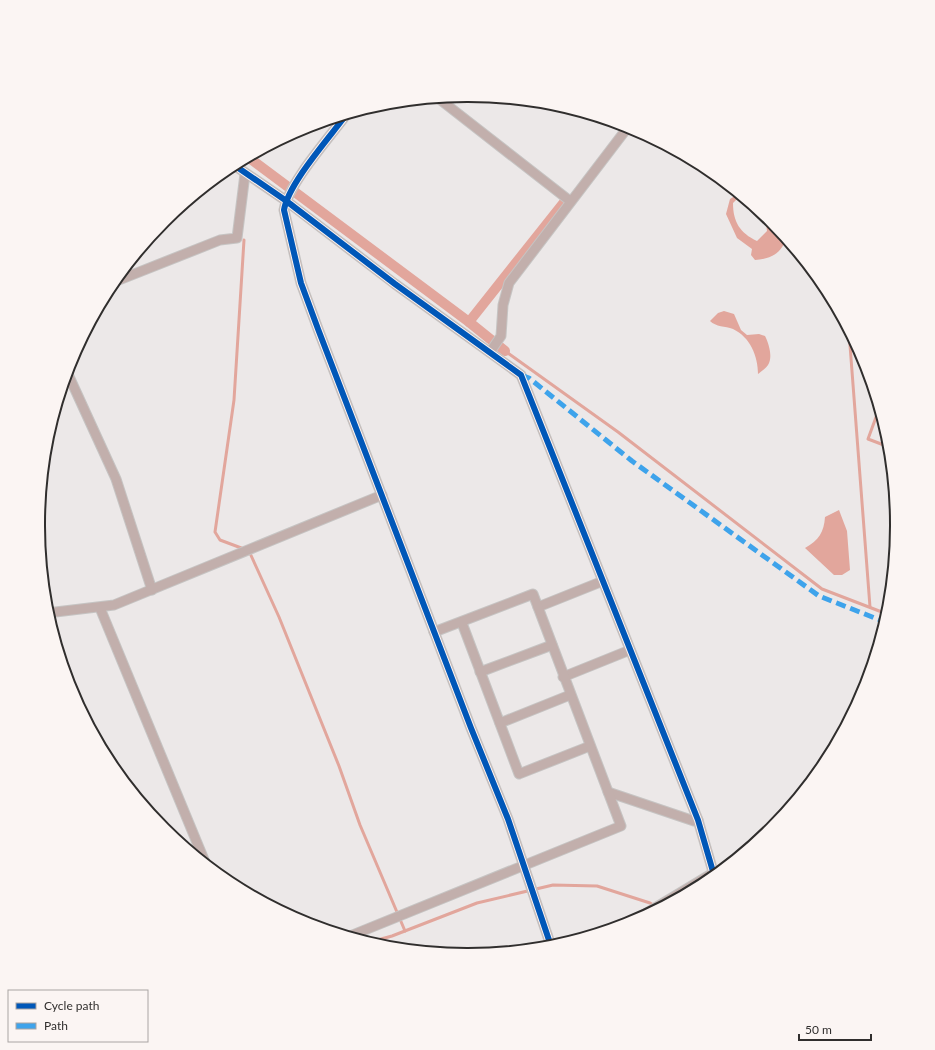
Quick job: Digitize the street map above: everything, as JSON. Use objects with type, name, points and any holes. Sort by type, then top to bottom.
[{"type":"street","points":[[444,103],[570,201]]},
{"type":"street","points":[[340,122],[293,186],[285,200],[284,210],[301,283],[434,632],[508,819],[549,939]]},
{"type":"street","points":[[490,352],[501,336],[503,306],[509,283],[623,133]]},
{"type":"street","points":[[240,170],[285,200],[395,284],[521,375],[698,820],[712,869]]},
{"type":"street","points":[[125,278],[220,240],[238,238],[245,174]]},
{"type":"street","points":[[71,380],[116,479],[152,590]]},
{"type":"street","points":[[54,612],[100,608],[114,605],[382,495]]},
{"type":"street","points":[[538,607],[603,581]]},
{"type":"street","points":[[358,933],[621,826],[563,677],[533,594],[462,623],[434,632]]},
{"type":"street","points":[[100,608],[201,853]]},
{"type":"street","points":[[462,623],[519,774],[590,746]]},
{"type":"street","points":[[480,672],[552,645]]},
{"type":"street","points":[[563,677],[630,650]]},
{"type":"street","points":[[500,723],[570,695]]},
{"type":"street","points":[[608,792],[694,821],[698,820]]},
{"type":"shaded area","points":[[733,197],[737,199],[733,203],[734,216],[742,230],[757,241],[767,231],[766,226],[784,245],[778,252],[770,257],[755,260],[751,255],[752,249],[737,238],[726,214],[730,199]]},
{"type":"shaded area","points":[[724,311],[734,314],[741,330],[747,335],[759,334],[765,336],[769,347],[770,358],[767,366],[758,374],[755,354],[744,337],[733,329],[712,323],[710,321],[718,313]]},
{"type":"shaded area","points":[[839,510],[847,531],[850,570],[842,575],[834,575],[805,548],[814,542],[820,535],[825,517]]},
{"type":"waterway","points":[[253,161],[469,322],[505,351]]},
{"type":"waterway","points":[[469,322],[565,201]]},
{"type":"waterway","points":[[244,240],[234,400],[215,532],[220,540],[244,549]]},
{"type":"waterway","points":[[850,347],[870,607]]},
{"type":"waterway","points":[[505,351],[618,432],[822,589],[881,612]]},
{"type":"waterway","points":[[876,417],[868,439],[882,444]]},
{"type":"waterway","points":[[249,551],[279,617],[339,766],[360,825],[405,931]]},
{"type":"waterway","points":[[383,939],[477,903],[553,885],[597,886],[653,905]]},
{"type":"marked path","points":[[521,375],[529,378],[632,461],[819,596],[879,620]]},
{"type":"cycle path","points":[[340,123],[293,187],[287,199],[284,210],[301,283],[471,728],[508,819],[549,939]]},
{"type":"cycle path","points":[[240,169],[285,200],[395,284],[521,375],[698,820],[712,869]]}]
